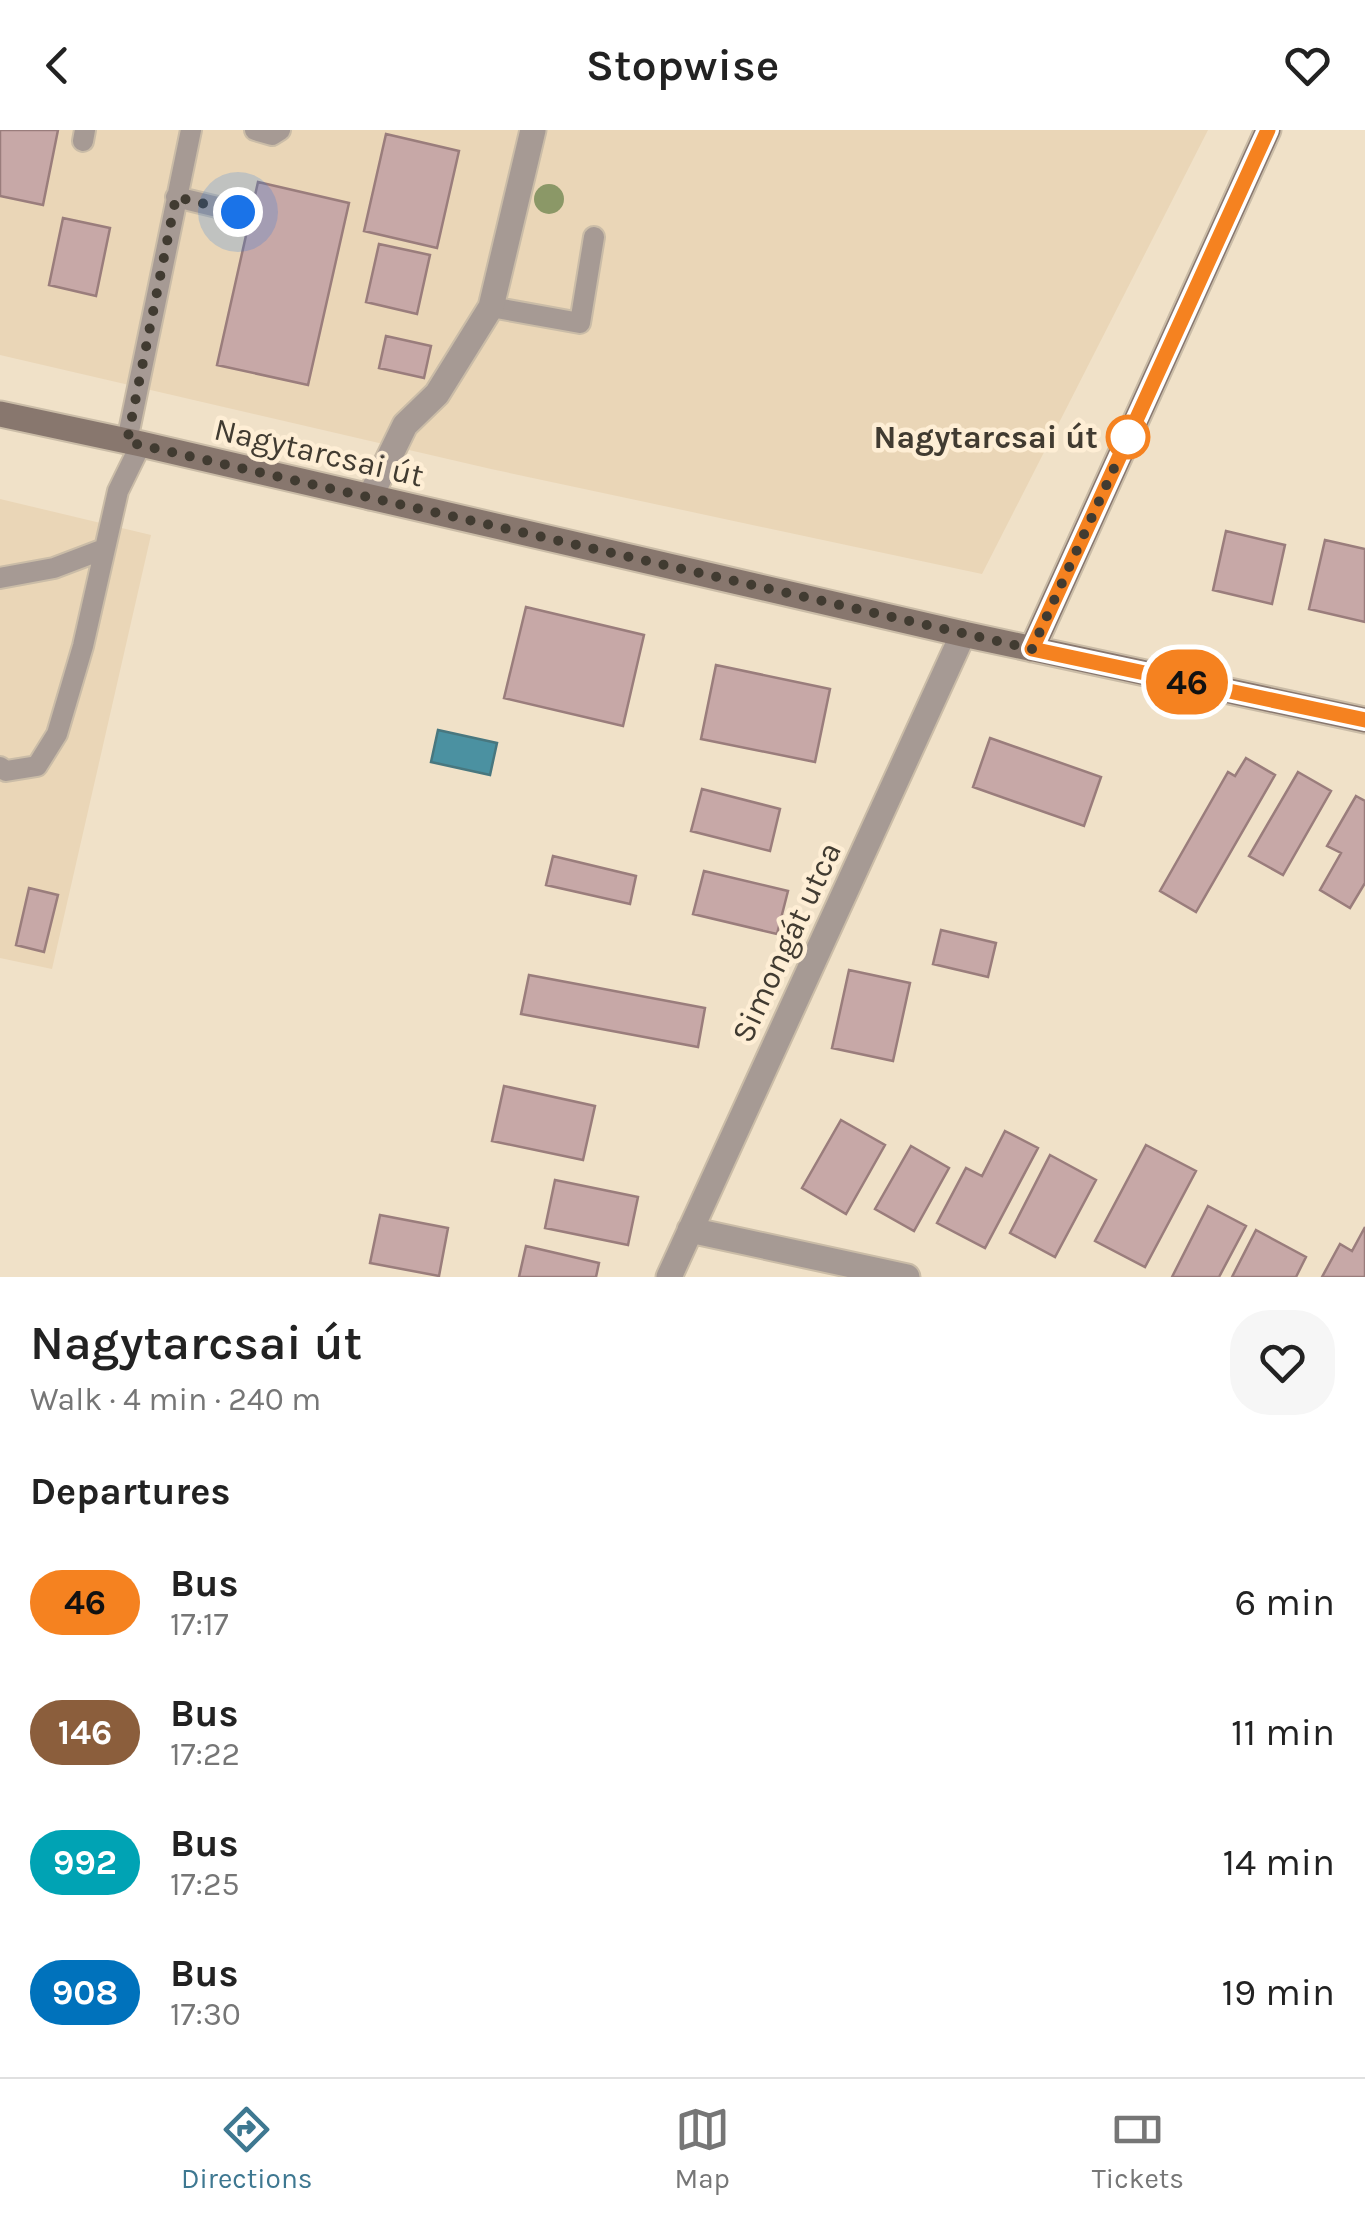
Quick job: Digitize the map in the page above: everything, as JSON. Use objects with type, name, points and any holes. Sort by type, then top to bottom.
[{"type":"main road","points":[[1032,649],[1268,130]]},
{"type":"main road","name":"Nagytarcsai út","points":[[0,414],[963,634],[1365,720]]},
{"type":"street","points":[[370,497],[405,425],[436,394],[490,306],[533,130]]},
{"type":"street","name":"Simongát utca","points":[[670,1277],[963,634]]},
{"type":"street","points":[[690,1230],[907,1277]]},
{"type":"lane","points":[[0,768],[6,771],[37,766],[57,734],[83,646],[118,491],[134,443],[190,130]]},
{"type":"lane","points":[[255,130],[272,135],[280,130]]},
{"type":"lane","points":[[176,197],[238,212]]},
{"type":"lane","points":[[490,306],[580,323],[594,237]]},
{"type":"lane","points":[[0,578],[54,568],[104,548]]},
{"type":"shaded area","points":[[0,130],[1208,130],[982,574],[491,469],[0,355]]},
{"type":"shaded area","points":[[0,499],[151,535],[52,969],[0,958]]},
{"type":"water","points":[[438,730],[497,743],[490,775],[431,762]]},
{"type":"building","points":[[0,130],[58,130],[43,205],[0,196]]},
{"type":"building","points":[[386,134],[459,151],[437,248],[364,231]]},
{"type":"building","points":[[258,182],[349,203],[308,385],[217,365]]},
{"type":"building","points":[[63,218],[110,228],[96,296],[49,285]]},
{"type":"building","points":[[379,244],[430,255],[417,314],[366,302]]},
{"type":"building","points":[[386,336],[431,346],[424,378],[379,368]]},
{"type":"building","points":[[1226,531],[1285,545],[1272,604],[1213,590]]},
{"type":"building","points":[[1325,540],[1365,549],[1365,622],[1309,609]]},
{"type":"building","points":[[526,607],[644,635],[623,726],[504,698]]},
{"type":"building","points":[[716,665],[830,689],[815,762],[701,739]]},
{"type":"building","points":[[990,738],[1101,777],[1084,826],[973,787]]},
{"type":"building","points":[[1246,758],[1275,775],[1196,912],[1160,891],[1228,772],[1235,776]]},
{"type":"building","points":[[1298,772],[1331,791],[1283,875],[1249,856]]},
{"type":"building","points":[[702,789],[780,809],[770,851],[691,831]]},
{"type":"building","points":[[1356,796],[1365,801],[1365,883],[1350,908],[1320,890],[1341,853],[1327,846]]},
{"type":"building","points":[[553,856],[636,876],[630,904],[546,885]]},
{"type":"building","points":[[704,871],[788,891],[777,934],[693,914]]},
{"type":"building","points":[[29,888],[58,895],[44,952],[16,945]]},
{"type":"building","points":[[941,930],[996,943],[988,977],[933,964]]},
{"type":"building","points":[[849,970],[910,983],[893,1061],[832,1048]]},
{"type":"building","points":[[529,975],[705,1008],[698,1047],[521,1014]]},
{"type":"building","points":[[504,1086],[595,1106],[583,1160],[492,1141]]},
{"type":"building","points":[[841,1120],[885,1145],[846,1214],[802,1188]]},
{"type":"building","points":[[1005,1131],[1038,1148],[985,1248],[937,1223],[966,1168],[982,1176]]},
{"type":"building","points":[[1146,1145],[1196,1171],[1145,1267],[1095,1241]]},
{"type":"building","points":[[911,1146],[949,1168],[914,1231],[875,1209]]},
{"type":"building","points":[[1050,1155],[1096,1180],[1055,1257],[1010,1233]]},
{"type":"building","points":[[555,1180],[638,1197],[628,1245],[545,1228]]},
{"type":"building","points":[[1208,1206],[1246,1226],[1219,1277],[1172,1277]]},
{"type":"building","points":[[380,1215],[448,1228],[439,1276],[370,1263]]},
{"type":"building","points":[[1365,1227],[1365,1277],[1322,1277],[1340,1244],[1352,1251]]},
{"type":"building","points":[[1256,1230],[1306,1257],[1296,1277],[1232,1277]]},
{"type":"building","points":[[526,1246],[599,1263],[596,1277],[519,1277]]},
{"type":"bus line","name":"46","points":[[1268,130],[1032,649],[1365,720]]},
{"type":"place","name":"Nagytarcsai út","points":[[1128,437]]},
{"type":"route","points":[[238,212],[176,197],[127,442],[1032,649],[1130,433],[1128,437]]}]
